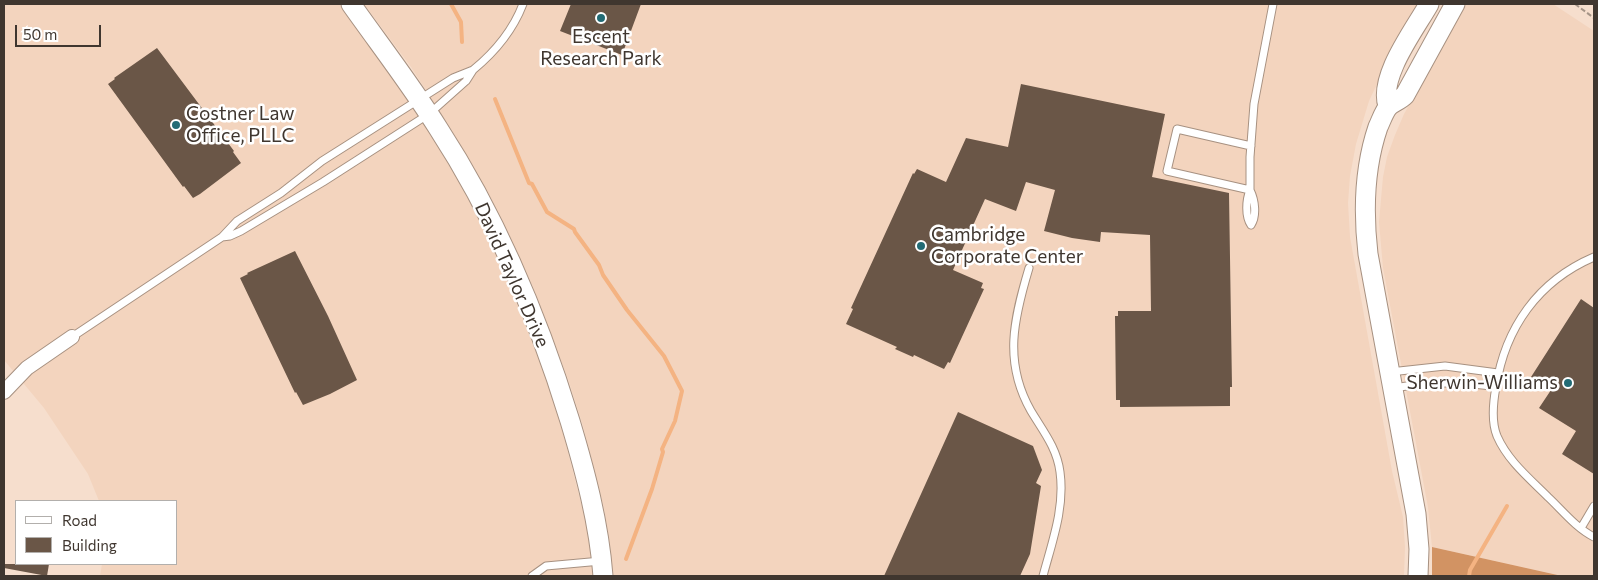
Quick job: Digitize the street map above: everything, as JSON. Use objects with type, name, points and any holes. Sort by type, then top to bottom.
[{"type":"street","name":"David Taylor Drive","points":[[351,4],[424,107],[485,211],[532,310],[564,403],[586,476],[599,537],[603,568]]},
{"type":"street","points":[[1418,576],[1417,526],[1368,254],[1364,207],[1370,156],[1381,121],[1388,106],[1386,94],[1389,77],[1429,4]]},
{"type":"street","points":[[1388,106],[1405,95],[1455,4]]},
{"type":"street","points":[[4,392],[27,368],[72,337]]},
{"type":"lane","points":[[72,337],[222,237],[237,221],[281,192],[322,161],[424,107],[466,81],[473,70],[491,54],[507,34],[524,4]]},
{"type":"lane","points":[[1251,146],[1177,129],[1167,171],[1250,190],[1255,92],[1273,4]]},
{"type":"lane","points":[[222,237],[241,231],[323,182],[424,107],[453,78],[473,70]]},
{"type":"lane","points":[[1594,257],[1559,277],[1527,309],[1512,333],[1498,373],[1493,411],[1496,435],[1508,456],[1581,528],[1594,536]]},
{"type":"lane","points":[[1029,268],[1016,315],[1013,342],[1015,359],[1019,382],[1024,395],[1048,436],[1057,458],[1061,485],[1059,517],[1043,576]]},
{"type":"lane","points":[[1390,380],[1445,366],[1498,373]]},
{"type":"lane","points":[[1390,380],[1471,383],[1496,387]]},
{"type":"lane","points":[[1581,528],[1594,506]]},
{"type":"lane","points":[[532,576],[546,566],[603,568]]},
{"type":"path","points":[[1574,4],[1594,18]]},
{"type":"shaded area","points":[[4,4],[339,4],[419,114],[460,183],[489,239],[545,374],[563,433],[587,526],[594,576],[100,576],[102,565],[178,565],[178,500],[99,500],[88,474],[44,408],[4,360]]},
{"type":"shaded area","points":[[364,4],[1420,4],[1388,61],[1369,101],[1356,144],[1350,176],[1348,203],[1350,237],[1392,471],[1403,517],[1404,576],[613,576],[604,508],[583,426],[568,379],[533,287],[497,211],[454,134],[411,67]]},
{"type":"shaded area","points":[[1465,4],[1553,4],[1594,31],[1594,576],[1562,576],[1432,547],[1428,507],[1383,268],[1379,222],[1383,177],[1387,157],[1395,135],[1404,114]]},
{"type":"shaded area","points":[[1432,547],[1562,576],[1432,576]]},
{"type":"building","name":"Escent Research Park","points":[[571,4],[641,4],[622,55],[560,31]]},
{"type":"building","name":"Costner Law Office, PLLC","points":[[157,48],[241,163],[193,198],[108,84]]},
{"type":"building","name":"Cambridge Corporate Center","points":[[1021,84],[1165,114],[1152,177],[1229,193],[1232,387],[1230,387],[1230,406],[1120,407],[1120,400],[1116,400],[1115,316],[1118,316],[1118,311],[1151,311],[1150,235],[1101,232],[1100,242],[1044,231],[1055,190],[1026,182],[1016,211],[985,199],[953,270],[983,283],[981,288],[984,289],[950,363],[948,362],[944,369],[914,355],[913,357],[895,349],[897,347],[846,324],[853,309],[851,308],[913,173],[917,169],[946,182],[966,138],[1008,147]]},
{"type":"building","points":[[295,251],[328,316],[357,380],[303,405],[295,393],[240,278]]},
{"type":"building","name":"Sherwin-Williams","points":[[1581,299],[1594,308],[1594,474],[1562,454],[1576,431],[1539,408],[1551,390],[1531,377]]},
{"type":"building","points":[[958,412],[1033,446],[1042,470],[1036,483],[1041,486],[1030,554],[1020,576],[884,576]]},
{"type":"building","points":[[5,564],[49,565],[47,576],[4,568]]},
{"type":"waterway","points":[[451,4],[461,22],[462,42]]},
{"type":"waterway","points":[[495,99],[529,183],[532,184],[547,212],[574,229],[627,310],[664,356],[682,391],[675,421],[662,449],[663,452],[652,489],[626,559]]},
{"type":"waterway","points":[[1469,576],[1470,570],[1507,506]]},
{"type":"place","name":"Escent Research Park","points":[[601,18]]},
{"type":"place","name":"Costner Law Office, PLLC","points":[[176,125]]},
{"type":"place","name":"Cambridge Corporate Center","points":[[921,246]]},
{"type":"place","name":"Sherwin-Williams","points":[[1568,383]]}]
